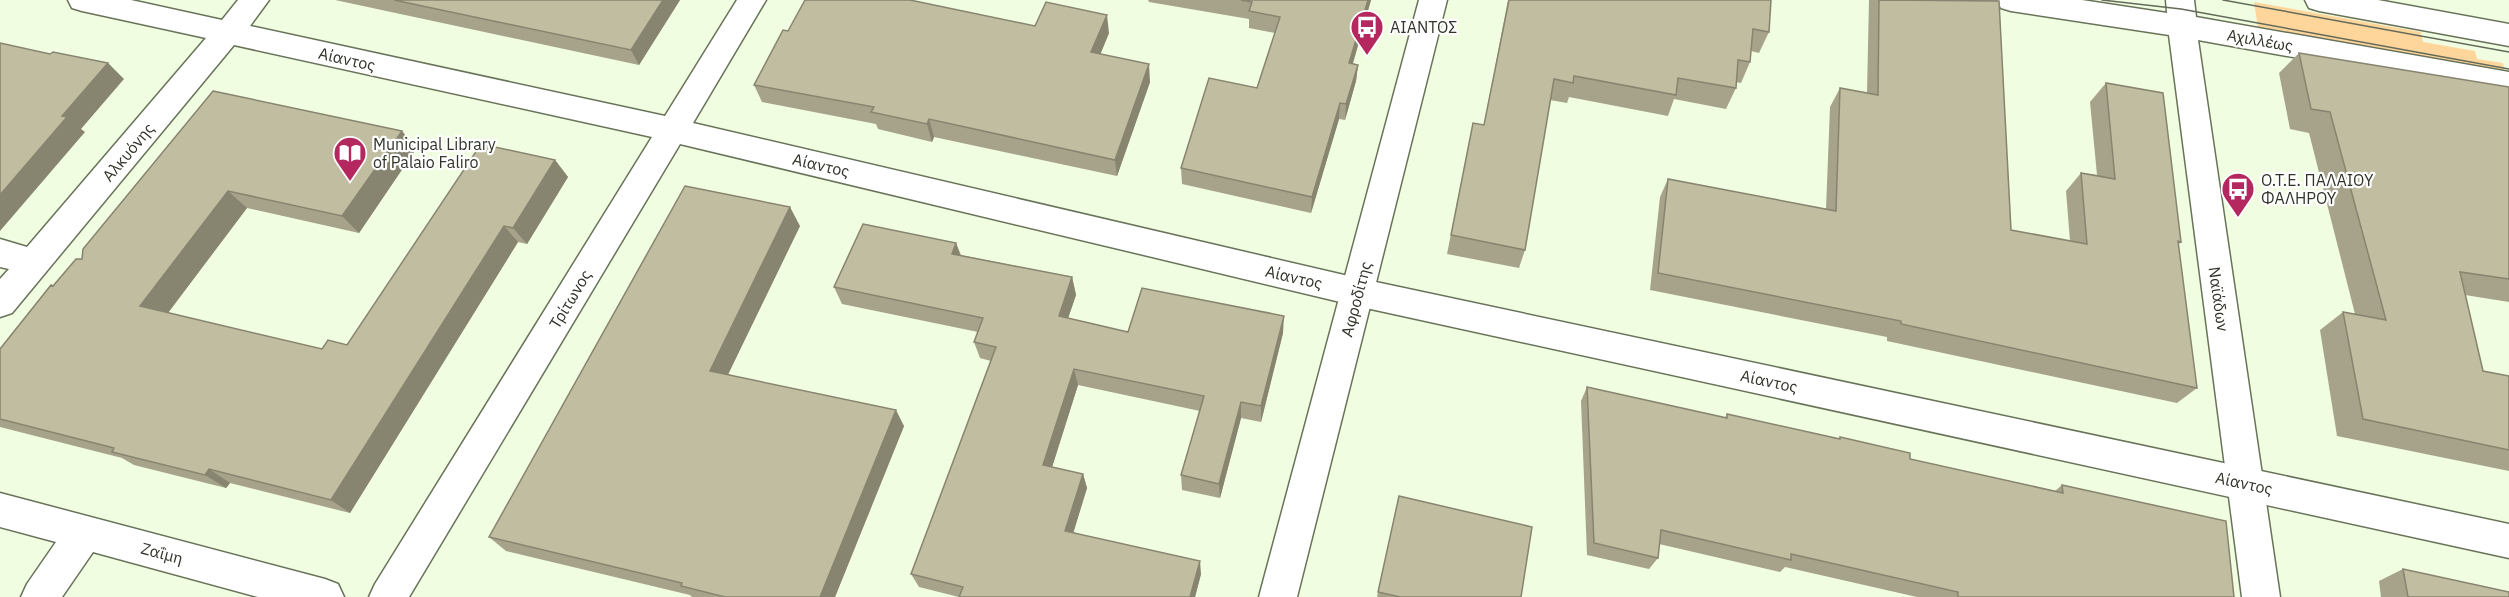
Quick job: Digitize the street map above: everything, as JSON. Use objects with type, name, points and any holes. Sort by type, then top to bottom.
[{"type":"street","name":"Αίαντος","points":[[82,0],[673,130],[1357,292],[2509,541]]},
{"type":"street","name":"Αλκυόνης","points":[[0,303],[255,0]]},
{"type":"street","name":"Τρίτωνος","points":[[388,597],[752,0]]},
{"type":"street","name":"Αφροδίτης","points":[[1278,597],[1433,0]]},
{"type":"street","name":"Αχιλλέως","points":[[2011,0],[2181,13],[2509,84]]},
{"type":"street","points":[[2319,0],[2509,35]]},
{"type":"street","name":"Ναϊάδων","points":[[2181,13],[2261,597]]},
{"type":"street","points":[[0,253],[34,263]]},
{"type":"street","name":"Ζαΐμη","points":[[0,510],[325,597]]},
{"type":"street","points":[[40,597],[85,532]]},
{"type":"shaded area","points":[[2254,2],[2421,32],[2423,42],[2475,51],[2477,59],[2503,63],[2505,72],[2258,28]]},
{"type":"building","points":[[394,0],[663,0],[631,50]]},
{"type":"building","points":[[805,0],[910,0],[1035,26],[1046,2],[1107,15],[1091,52],[1149,64],[1115,160],[929,119],[927,124],[871,112],[874,107],[754,85],[783,30],[788,31]]},
{"type":"building","points":[[1241,0],[1368,0],[1349,63],[1358,65],[1346,104],[1340,103],[1312,197],[1181,168],[1209,78],[1257,88],[1280,17],[1249,11],[1252,2]]},
{"type":"building","points":[[1509,0],[1771,0],[1769,32],[1753,29],[1750,62],[1738,60],[1736,88],[1678,78],[1676,95],[1574,76],[1573,83],[1554,79],[1525,250],[1451,235],[1473,123],[1484,125]]},
{"type":"building","points":[[1879,0],[1999,1],[2011,230],[2087,244],[2081,173],[2115,179],[2106,83],[2163,93],[2181,242],[2178,241],[2197,388],[1901,324],[1901,321],[1658,273],[1668,179],[1836,211],[1840,88],[1878,95]]},
{"type":"building","points":[[0,43],[108,63],[62,116],[67,117],[0,195]]},
{"type":"building","points":[[2299,53],[2509,87],[2509,279],[2460,272],[2483,371],[2509,376],[2509,450],[2363,419],[2343,312],[2386,320],[2330,112],[2311,109]]},
{"type":"building","points":[[213,91],[402,131],[342,216],[228,191],[140,306],[322,349],[328,340],[347,345],[481,144],[555,160],[513,228],[504,226],[331,500],[209,469],[205,475],[112,452],[114,448],[0,419],[0,349],[51,285],[53,286],[76,259],[82,259],[83,249]]},
{"type":"building","points":[[685,186],[790,207],[710,371],[896,410],[820,597],[725,597],[681,586],[682,583],[489,537]]},
{"type":"building","points":[[863,224],[956,243],[952,254],[1072,277],[1059,316],[1128,332],[1142,288],[1284,316],[1261,406],[1241,402],[1219,484],[1181,475],[1204,396],[1074,369],[1043,465],[1083,474],[1065,531],[1200,561],[1190,597],[959,597],[963,587],[911,574],[996,347],[974,342],[983,318],[834,287]]},
{"type":"building","points":[[1587,387],[1727,418],[1727,414],[1840,439],[1840,437],[1910,453],[1910,459],[2063,493],[2062,485],[2226,521],[2234,597],[1958,597],[1958,592],[1791,554],[1791,560],[1661,530],[1658,558],[1594,543]]},
{"type":"building","points":[[1399,496],[1532,527],[1521,597],[1400,597],[1378,592]]},
{"type":"building","points":[[2403,569],[2509,592],[2509,597],[2408,597]]},
{"type":"tram line","points":[[2102,0],[2181,9],[2509,69]]},
{"type":"tram line","points":[[2223,0],[2509,52]]},
{"type":"place","name":"ΑΙΑΝΤΟΣ","points":[[1367,56]]},
{"type":"place","name":"Municipal Library of Palaio Faliro","points":[[350,182]]},
{"type":"place","name":"Ο.Τ.Ε. ΠΑΛΑΙΟΥ ΦΑΛΗΡΟΥ","points":[[2238,218]]}]
